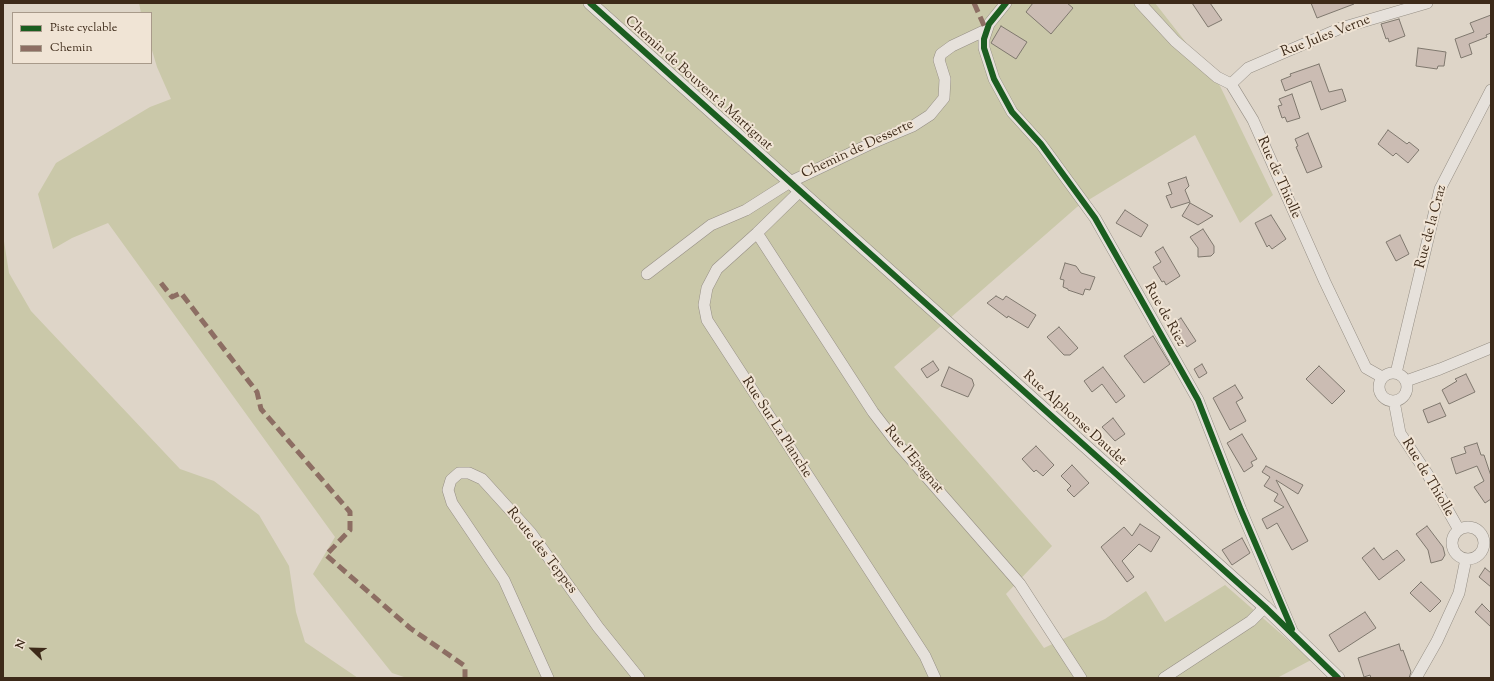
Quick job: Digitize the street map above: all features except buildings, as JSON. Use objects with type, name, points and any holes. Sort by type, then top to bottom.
[{"type":"street","name":"Chemin de Bouvent à Martignat","points":[[590,3],[795,187]]},
{"type":"street","points":[[986,30],[993,17],[1006,3]]},
{"type":"street","name":"Rue de Thiolle","points":[[1140,3],[1176,41],[1217,77],[1231,84],[1253,120],[1325,282],[1366,368],[1382,377]]},
{"type":"street","name":"Rue Jules Verne","points":[[1231,84],[1248,68],[1341,28],[1428,3]]},
{"type":"street","name":"Chemin de Desserte","points":[[647,274],[711,225],[795,187],[870,144],[913,126],[930,115],[944,98],[945,79],[939,60],[941,54],[952,46],[986,30]]},
{"type":"street","name":"Rue de Riez","points":[[986,30],[984,48],[988,63],[1002,98],[1012,112],[1041,144],[1095,218],[1198,400],[1241,510],[1293,633]]},
{"type":"street","name":"Rue de la Craz","points":[[1396,373],[1440,189],[1491,90]]},
{"type":"street","name":"Rue Sur La Planche","points":[[795,187],[757,233],[717,269],[706,288],[704,305],[707,320],[924,656],[935,678]]},
{"type":"street","name":"Rue Alphonse Daudet","points":[[795,187],[1265,607],[1338,678]]},
{"type":"street","name":"Rue l'Epagnat","points":[[757,233],[873,412],[896,442],[1020,584],[1081,678]]},
{"type":"street","points":[[1406,381],[1440,370],[1491,348]]},
{"type":"street","points":[[1396,373],[1404,377],[1407,390],[1402,398],[1394,401],[1384,398],[1381,395],[1379,386],[1382,377],[1386,374],[1396,373]]},
{"type":"street","name":"Rue de Thiolle","points":[[1394,401],[1400,433],[1428,475],[1459,530]]},
{"type":"street","name":"Route des Teppes","points":[[548,678],[504,580],[452,503],[448,490],[451,480],[459,473],[469,473],[482,479],[526,528],[598,627],[639,678]]},
{"type":"street","points":[[1468,527],[1478,530],[1484,538],[1487,551],[1475,558],[1466,559],[1460,557],[1453,549],[1453,539],[1459,530],[1468,527]]},
{"type":"street","points":[[1416,678],[1437,641],[1458,593],[1466,559]]},
{"type":"street","points":[[1164,678],[1251,621],[1265,607]]},
{"type":"shaded area","points":[[139,3],[1155,3],[1220,86],[1273,195],[1240,223],[1195,135],[1077,207],[894,367],[1052,546],[1006,594],[1044,648],[1105,619],[1146,591],[1165,622],[1225,585],[1311,660],[1277,678],[407,678],[392,673],[313,574],[335,537],[108,223],[72,238],[53,249],[38,194],[56,163],[150,107],[171,99],[157,67],[152,50],[152,12],[141,12]]},
{"type":"shaded area","points":[[3,235],[9,273],[31,311],[180,469],[214,481],[259,515],[289,566],[296,612],[305,642],[358,678],[3,678]]},
{"type":"marked path","points":[[974,3],[986,30]]},
{"type":"marked path","points":[[161,283],[172,297],[181,293],[257,392],[261,409],[350,512],[350,530],[326,555],[410,628],[465,666],[465,678]]},
{"type":"cycle path","points":[[590,3],[1265,607],[1338,678]]},
{"type":"cycle path","points":[[1006,3],[989,24],[984,39],[984,48],[994,79],[1012,112],[1041,144],[1095,218],[1198,400],[1241,510],[1292,629]]}]
